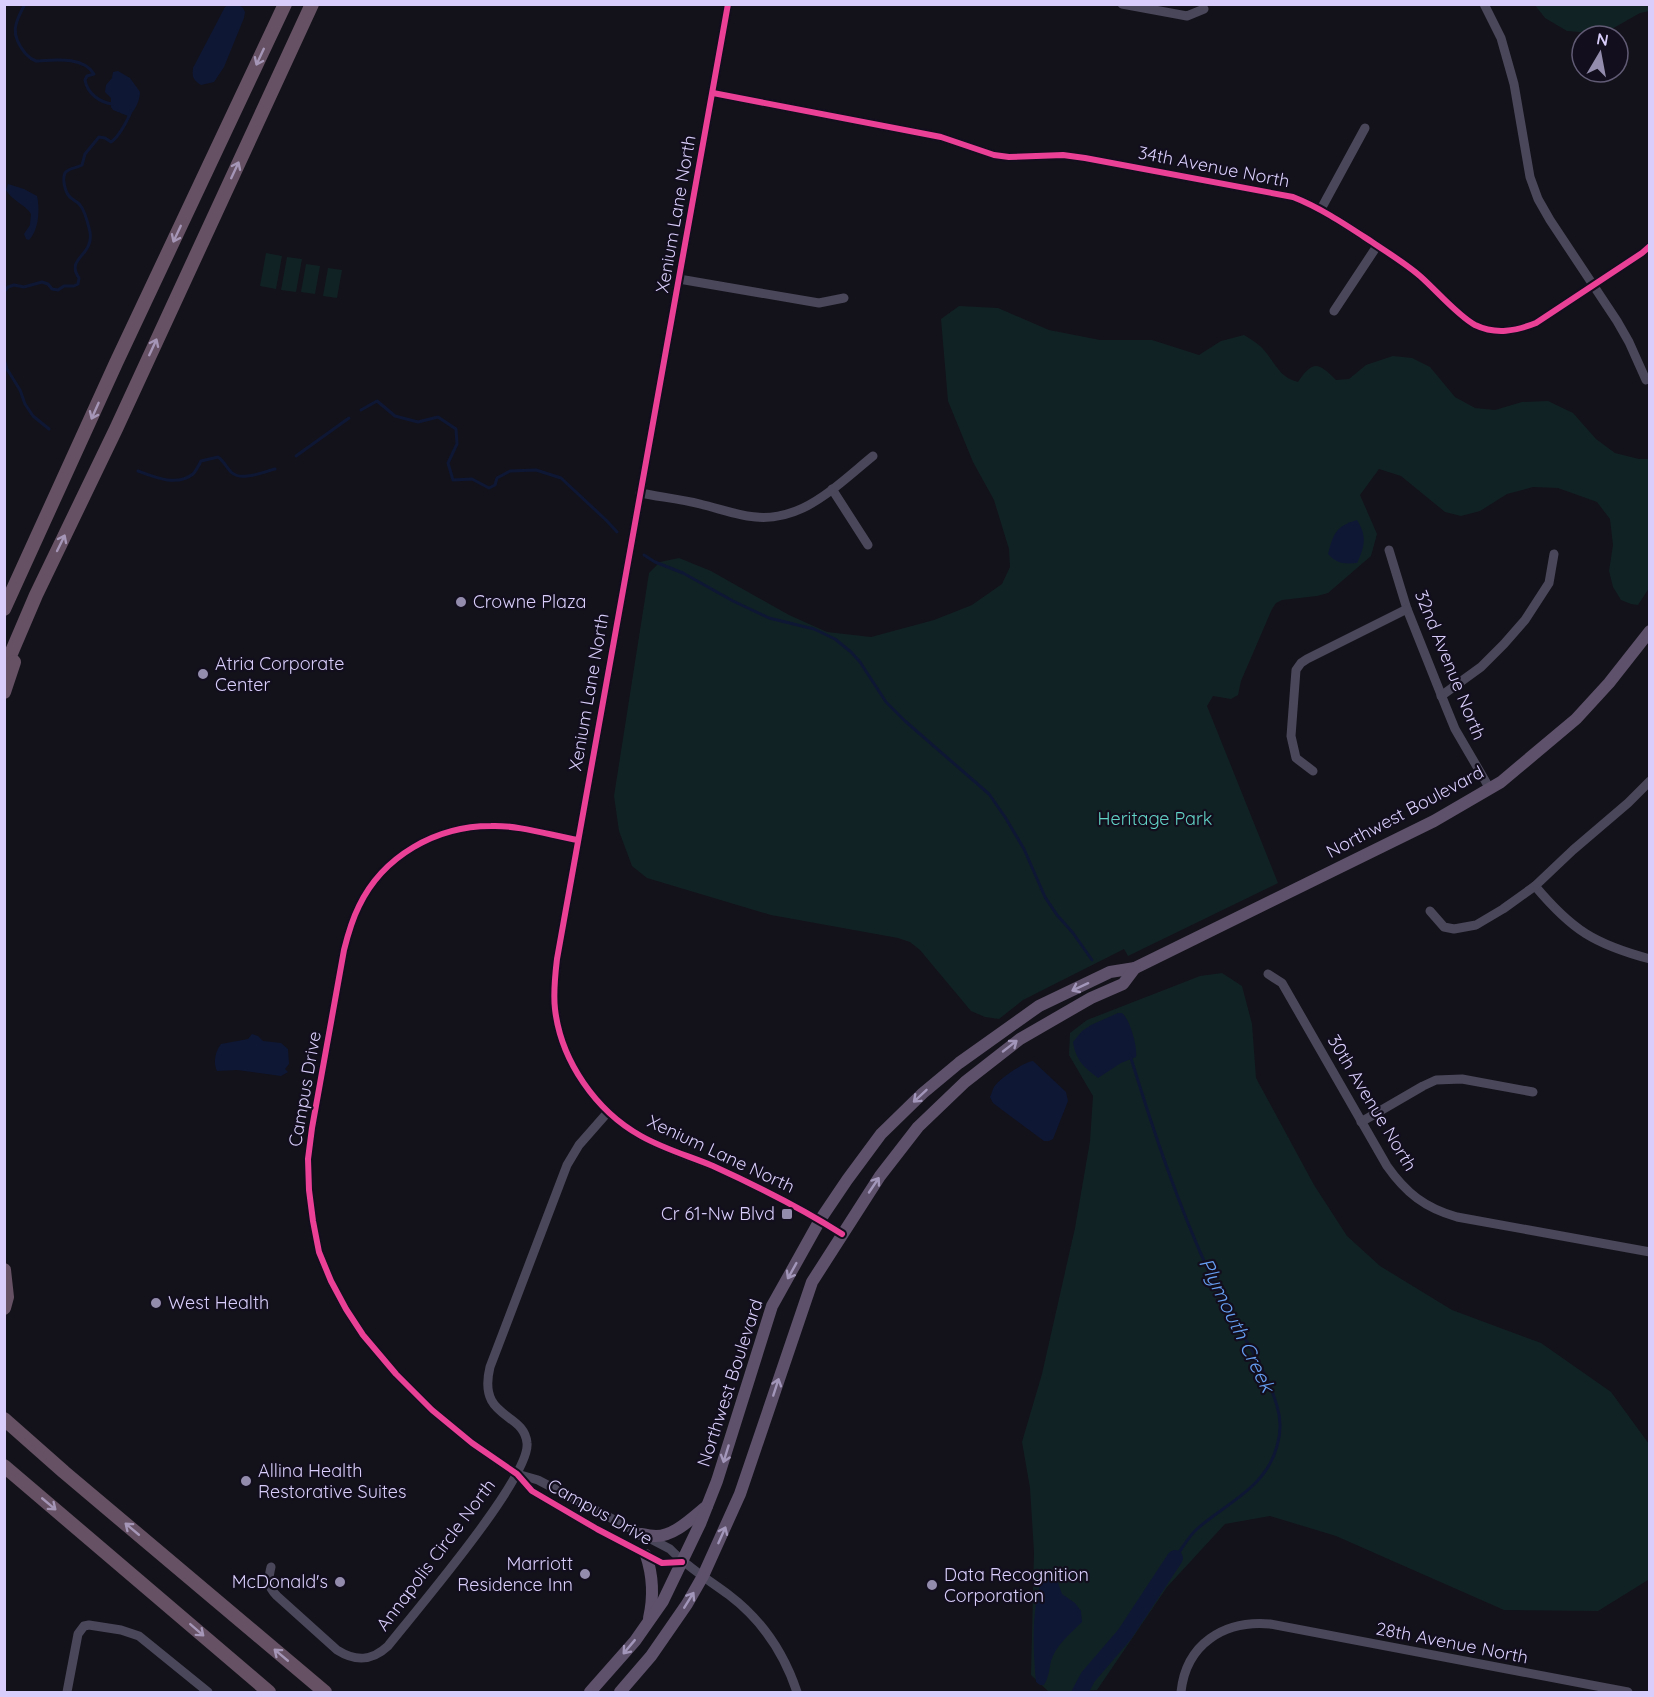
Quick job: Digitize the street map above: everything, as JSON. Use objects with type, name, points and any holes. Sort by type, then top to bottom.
[{"type":"highway","points":[[4,609],[285,4]]},
{"type":"highway","points":[[4,670],[36,595],[121,418],[312,4]]},
{"type":"highway","points":[[4,692],[36,595]]},
{"type":"highway","points":[[4,1270],[7,1297],[4,1308]]},
{"type":"highway","points":[[4,1419],[325,1692]]},
{"type":"highway","points":[[4,1466],[270,1692]]},
{"type":"main road","name":"Northwest Boulevard","points":[[590,1692],[634,1641],[663,1601],[717,1481],[772,1306],[820,1220],[880,1134],[958,1063],[1039,1006],[1110,972],[1135,968],[1434,821],[1490,789],[1576,719],[1609,683],[1650,631]]},
{"type":"main road","name":"Northwest Boulevard","points":[[620,1692],[651,1656],[687,1604],[703,1576],[740,1494],[812,1282],[880,1176],[918,1127],[965,1082],[1020,1038],[1091,998],[1123,984],[1135,968]]},
{"type":"main road","points":[[641,1534],[657,1536],[668,1533],[682,1526],[708,1505]]},
{"type":"main road","points":[[646,1555],[653,1588],[648,1622]]},
{"type":"street","name":"Xenium Lane North","points":[[728,4],[557,959],[554,985],[555,1010],[561,1036],[570,1059],[582,1080],[618,1121],[641,1136],[755,1186],[842,1234]]},
{"type":"street","points":[[1122,4],[1187,16],[1204,9]]},
{"type":"street","points":[[1484,4],[1501,38],[1514,84],[1530,177],[1538,199],[1617,321],[1646,380]]},
{"type":"street","name":"34th Avenue North","points":[[712,93],[924,133],[994,155],[1009,157],[1064,155],[1293,197],[1321,209],[1413,270],[1461,315],[1474,324],[1490,330],[1506,332],[1536,323],[1650,246]]},
{"type":"street","points":[[1321,209],[1365,128]]},
{"type":"street","points":[[1334,311],[1377,246]]},
{"type":"street","points":[[679,279],[819,303],[844,298]]},
{"type":"street","points":[[640,494],[698,503],[744,517],[764,518],[783,515],[803,508],[832,489],[873,456]]},
{"type":"street","points":[[832,489],[868,546]]},
{"type":"street","name":"32nd Avenue North","points":[[1389,550],[1407,609],[1441,696],[1455,729],[1490,789]]},
{"type":"street","points":[[1441,696],[1481,667],[1525,620],[1550,583],[1554,554]]},
{"type":"street","points":[[1313,771],[1296,758],[1291,736],[1296,670],[1307,659],[1407,609]]},
{"type":"street","points":[[1430,911],[1444,927],[1465,928],[1476,925],[1535,886],[1650,781]]},
{"type":"street","name":"Campus Drive","points":[[578,840],[493,825],[470,827],[447,832],[405,852],[371,885],[359,905],[344,950],[312,1128],[308,1159],[313,1221],[320,1252],[345,1309],[363,1335],[396,1374],[432,1410],[472,1443],[517,1474],[531,1491],[662,1563],[682,1562]]},
{"type":"street","points":[[1535,886],[1552,906],[1585,935],[1605,945],[1650,959]]},
{"type":"street","name":"30th Avenue North","points":[[1268,974],[1282,984],[1398,1181],[1417,1199],[1440,1212],[1457,1217],[1650,1252]]},
{"type":"street","points":[[1362,1122],[1436,1080],[1462,1079],[1533,1092]]},
{"type":"street","name":"Annapolis Circle North","points":[[271,1567],[268,1579],[270,1589],[337,1650],[357,1659],[369,1658],[388,1646],[449,1571],[517,1474],[525,1458],[528,1446],[522,1428],[498,1410],[493,1403],[487,1385],[490,1367],[567,1165],[579,1145],[608,1112]]},
{"type":"street","name":"Campus Drive","points":[[517,1474],[538,1480],[670,1549],[682,1562],[736,1602],[767,1632],[792,1676],[797,1692]]},
{"type":"street","name":"28th Avenue North","points":[[1180,1692],[1187,1667],[1204,1644],[1215,1635],[1242,1624],[1256,1623],[1578,1688],[1628,1692]]},
{"type":"street","points":[[67,1692],[78,1634],[84,1626],[121,1630],[139,1636],[208,1692]]},
{"type":"green space","points":[[1535,5],[1649,5],[1649,11],[1640,13],[1621,24],[1570,24],[1570,31],[1545,18]]},
{"type":"green space","points":[[266,253],[282,256],[276,289],[260,286]]},
{"type":"green space","points":[[287,257],[302,259],[296,292],[281,290]]},
{"type":"green space","points":[[306,264],[320,266],[315,294],[301,292]]},
{"type":"green space","points":[[328,268],[342,270],[337,298],[323,296]]},
{"type":"green space","name":"Heritage Park","points":[[959,306],[998,308],[1049,330],[1100,340],[1152,340],[1199,355],[1221,341],[1244,335],[1265,351],[1285,376],[1298,382],[1312,367],[1320,367],[1336,380],[1349,379],[1366,365],[1393,356],[1412,358],[1430,367],[1455,397],[1475,408],[1495,410],[1522,402],[1548,401],[1573,413],[1596,439],[1615,453],[1649,459],[1649,588],[1638,605],[1621,600],[1613,587],[1609,571],[1613,545],[1610,519],[1597,502],[1558,488],[1533,487],[1507,494],[1480,511],[1461,516],[1445,512],[1401,476],[1379,469],[1360,495],[1377,534],[1371,556],[1328,593],[1282,600],[1276,603],[1241,681],[1238,695],[1231,699],[1213,696],[1207,706],[1278,883],[1128,956],[1124,949],[1023,1000],[999,1019],[985,1017],[971,1011],[920,950],[910,942],[771,915],[647,878],[632,866],[619,831],[614,796],[649,573],[660,562],[679,558],[711,571],[789,615],[827,632],[871,637],[934,620],[972,605],[1002,584],[1010,567],[1009,549],[994,500],[973,462],[948,401],[941,319]]},
{"type":"green space","points":[[1222,973],[1242,986],[1252,1024],[1256,1078],[1314,1185],[1347,1236],[1380,1266],[1452,1310],[1541,1343],[1611,1392],[1649,1444],[1648,1580],[1598,1611],[1504,1610],[1336,1536],[1270,1516],[1225,1524],[1167,1587],[1097,1690],[1049,1692],[1031,1675],[1034,1552],[1030,1488],[1022,1442],[1042,1374],[1075,1228],[1090,1141],[1093,1096],[1069,1055],[1070,1033],[1087,1020],[1200,976]]},
{"type":"water","points":[[237,4],[245,12],[244,18],[224,67],[214,82],[201,85],[194,78],[193,68],[225,7]]},
{"type":"water","points":[[118,71],[130,78],[140,92],[137,106],[128,116],[113,110],[111,98],[105,92],[113,72]]},
{"type":"water","points":[[8,184],[37,196],[38,219],[35,231],[29,240],[24,234],[30,225],[31,214],[9,194],[6,190]]},
{"type":"water","points":[[1357,520],[1364,541],[1357,563],[1338,562],[1328,554],[1334,536],[1344,525]]},
{"type":"water","points":[[1118,1013],[1125,1016],[1133,1034],[1136,1057],[1121,1063],[1098,1078],[1081,1063],[1073,1042],[1082,1031],[1091,1025]]},
{"type":"water","points":[[252,1034],[263,1041],[281,1043],[288,1049],[289,1064],[285,1069],[288,1072],[281,1076],[237,1070],[217,1071],[215,1057],[221,1044],[248,1039]]},
{"type":"water","points":[[1033,1061],[1066,1092],[1068,1101],[1053,1139],[1049,1141],[1044,1141],[993,1103],[990,1097],[994,1087],[1001,1080]]},
{"type":"water","points":[[1051,1574],[1057,1580],[1062,1594],[1075,1603],[1081,1611],[1082,1622],[1056,1650],[1046,1682],[1040,1685],[1036,1682],[1035,1669],[1036,1602],[1043,1576]]},
{"type":"waterway","name":"Plymouth Creek","points":[[25,4],[15,29],[17,40],[25,53],[36,61],[68,60],[83,64],[94,74],[87,76],[85,80],[91,93],[103,102],[113,104]]},
{"type":"waterway","name":"Plymouth Creek","points":[[4,292],[8,287],[14,285],[24,287],[42,282],[58,290],[64,286],[78,284],[79,278],[75,266],[88,246],[90,232],[82,207],[66,191],[64,176],[68,170],[82,165],[85,154],[99,137],[111,142],[114,140],[131,111]]},
{"type":"waterway","name":"Plymouth Creek","points":[[4,359],[25,404],[33,416],[49,429]]},
{"type":"waterway","name":"Plymouth Creek","points":[[361,410],[377,401],[395,416],[418,422],[438,417],[456,429],[457,444],[448,463],[453,480],[472,479],[489,488],[495,485],[497,478],[510,471],[536,470],[561,478],[617,532]]},
{"type":"waterway","name":"Plymouth Creek","points":[[296,456],[349,418]]},
{"type":"waterway","name":"Plymouth Creek","points":[[138,471],[166,480],[180,480],[193,474],[201,461],[218,457],[235,475],[246,476],[275,469]]},
{"type":"waterway","name":"Plymouth Creek","points":[[644,555],[769,618],[814,629],[835,639],[851,652],[886,702],[989,794],[1024,849],[1045,897],[1092,960]]},
{"type":"waterway","name":"Plymouth Creek","points":[[1130,1055],[1158,1143],[1190,1229],[1223,1300],[1265,1375],[1272,1390],[1280,1421],[1277,1446],[1272,1461],[1264,1473],[1244,1494],[1197,1529],[1175,1558]]},
{"type":"waterway","name":"Plymouth Creek","points":[[1080,1692],[1088,1677],[1125,1634],[1175,1558]]},
{"type":"cycle path","points":[[728,4],[557,959],[555,1009],[565,1047],[573,1065],[583,1083],[609,1113],[641,1136],[762,1189],[842,1234]]},
{"type":"cycle path","points":[[713,93],[941,137],[994,155],[1009,157],[1063,155],[1085,158],[1293,197],[1333,217],[1396,258],[1420,276],[1468,321],[1491,330],[1513,330],[1536,323],[1650,246]]},
{"type":"cycle path","points":[[578,840],[501,826],[471,827],[451,831],[413,847],[382,872],[369,888],[354,917],[344,950],[312,1128],[308,1159],[313,1221],[319,1252],[346,1309],[363,1335],[396,1374],[432,1410],[472,1443],[517,1474],[532,1491],[662,1563],[682,1562]]},
{"type":"place","name":"Crowne Plaza","points":[[461,602]]},
{"type":"place","name":"Atria Corporate Center","points":[[203,674]]},
{"type":"place","name":"Cr 61-Nw Blvd","points":[[787,1214]]},
{"type":"place","name":"West Health","points":[[156,1303]]},
{"type":"place","name":"Allina Health Restorative Suites","points":[[246,1481]]},
{"type":"place","name":"Marriott Residence Inn","points":[[585,1574]]},
{"type":"place","name":"McDonald's","points":[[340,1582]]},
{"type":"place","name":"Data Recognition Corporation","points":[[932,1585]]}]
